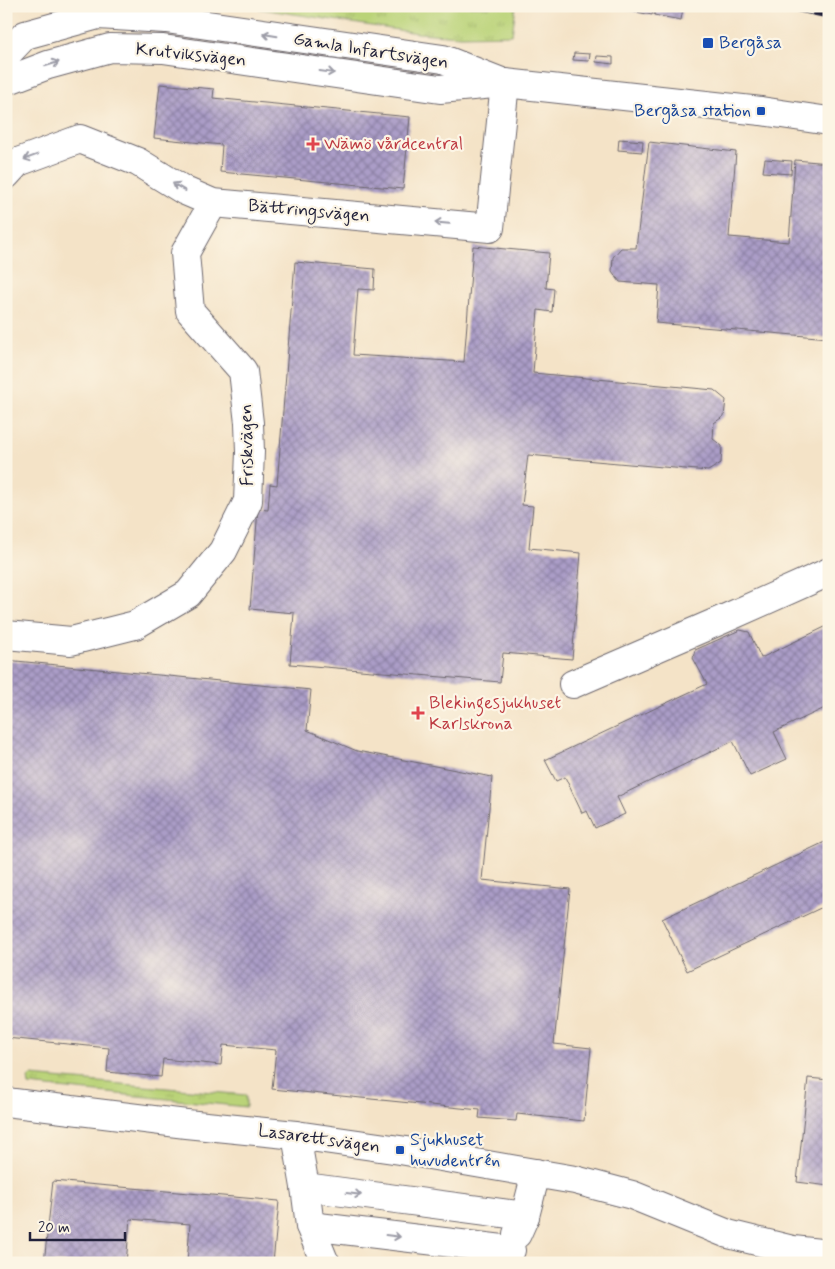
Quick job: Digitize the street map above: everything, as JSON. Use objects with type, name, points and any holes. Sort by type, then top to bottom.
[{"type":"street","name":"Krutviksvägen","points":[[6,54],[25,35],[97,11],[235,29]]},
{"type":"street","points":[[97,11],[110,48]]},
{"type":"street","name":"Gamla Infartsvägen","points":[[235,29],[443,60],[505,83]]},
{"type":"street","name":"Krutviksvägen","points":[[6,81],[48,65],[110,48],[163,48],[262,63]]},
{"type":"street","name":"Gamla Infartsvägen","points":[[262,63],[440,89],[505,83],[768,112],[829,121]]},
{"type":"street","name":"Bättringsvägen","points":[[6,175],[18,162],[80,139],[138,162],[185,191],[213,203],[490,228],[505,83]]},
{"type":"street","name":"Friskvägen","points":[[6,635],[71,641],[134,625],[188,594],[223,551],[248,501],[249,423],[243,371],[190,311],[185,253],[213,203]]},
{"type":"street","points":[[574,684],[829,572]]},
{"type":"street","name":"Lasarettsvägen","points":[[6,1102],[186,1124],[296,1135],[400,1150],[576,1180],[632,1195],[728,1234],[793,1250],[829,1254]]},
{"type":"street","points":[[296,1135],[310,1226],[326,1263]]},
{"type":"street","points":[[310,1226],[509,1256],[525,1216],[536,1173]]},
{"type":"street","points":[[305,1187],[525,1216]]},
{"type":"green space","points":[[242,6],[516,6],[512,35],[461,36],[417,33]]},
{"type":"green space","points":[[31,1076],[246,1095],[246,1107],[29,1085],[28,1078]]},
{"type":"building","points":[[627,6],[654,6],[652,15],[626,10]]},
{"type":"building","points":[[656,6],[683,8],[681,20],[654,15]]},
{"type":"building","points":[[574,53],[590,54],[589,61],[573,60]]},
{"type":"building","points":[[597,56],[613,57],[613,64],[596,62]]},
{"type":"building","points":[[160,84],[214,89],[213,98],[410,117],[403,189],[220,172],[222,145],[154,138]]},
{"type":"building","points":[[619,139],[643,141],[642,152],[618,150]]},
{"type":"building","points":[[649,142],[736,152],[729,237],[789,242],[795,160],[829,163],[829,338],[656,323],[659,285],[620,282],[612,271],[613,257],[621,248],[636,248]]},
{"type":"building","points":[[765,159],[792,161],[791,174],[763,172]]},
{"type":"building","points":[[473,246],[549,253],[546,288],[554,289],[552,312],[538,310],[533,373],[714,390],[726,400],[724,416],[714,423],[713,439],[722,446],[721,463],[708,471],[528,455],[522,505],[533,506],[529,548],[581,553],[572,659],[503,653],[500,682],[290,664],[294,613],[250,609],[258,509],[268,510],[270,484],[277,485],[295,262],[375,269],[374,290],[358,289],[353,355],[464,362]]},
{"type":"building","points":[[829,625],[829,706],[774,732],[787,759],[750,776],[733,741],[617,797],[625,814],[595,828],[587,811],[582,813],[565,777],[556,781],[545,760],[707,684],[693,658],[695,650],[740,630],[749,632],[761,658]]},
{"type":"building","points":[[6,660],[311,690],[307,730],[357,751],[492,777],[482,880],[570,889],[554,1044],[591,1048],[584,1121],[517,1114],[516,1121],[479,1118],[480,1110],[272,1089],[276,1050],[223,1045],[221,1065],[163,1059],[161,1077],[107,1072],[109,1048],[6,1038]]},
{"type":"building","points":[[829,840],[829,904],[687,971],[662,919]]},
{"type":"building","points":[[808,1078],[829,1080],[829,1186],[797,1182]]},
{"type":"building","points":[[53,1181],[279,1201],[273,1263],[187,1263],[190,1224],[130,1219],[126,1263],[44,1263]]},
{"type":"railway","points":[[781,6],[829,16]]},
{"type":"place","name":"Bergåsa","points":[[708,43]]},
{"type":"place","name":"Bergåsa station","points":[[761,111]]},
{"type":"place","name":"Wämö vårdcentral","points":[[313,144]]},
{"type":"place","name":"Blekingesjukhuset Karlskrona","points":[[418,713]]},
{"type":"place","name":"Sjukhuset huvudentrén","points":[[400,1150]]}]
